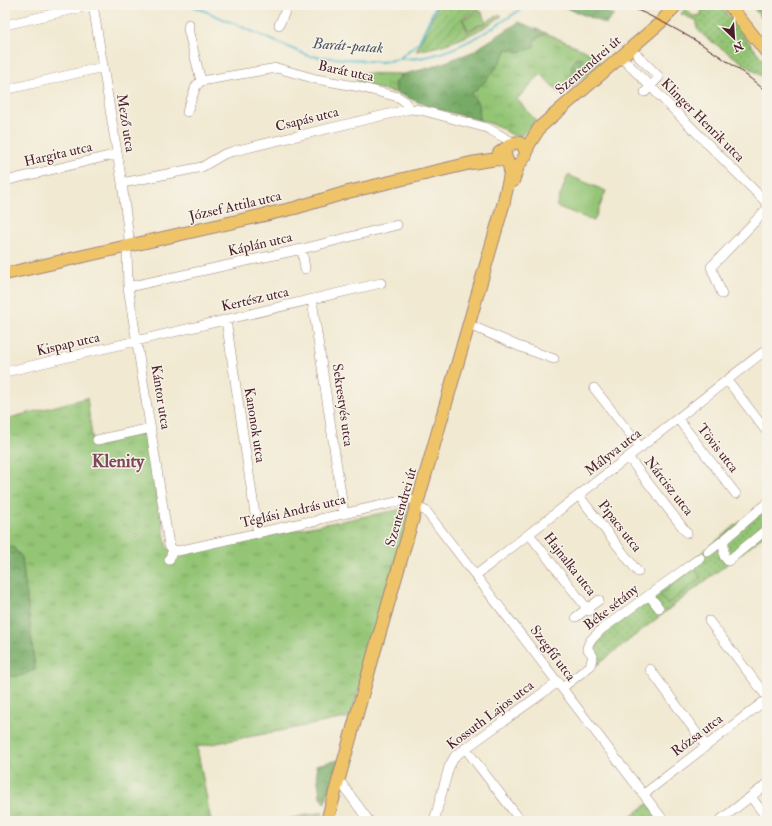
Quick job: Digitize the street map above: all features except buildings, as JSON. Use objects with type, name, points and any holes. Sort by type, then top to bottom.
[{"type":"main road","name":"Szentendrei út","points":[[328,821],[504,202],[528,146],[540,127],[661,22],[676,5]]},
{"type":"main road","points":[[729,5],[767,53]]},
{"type":"main road","points":[[510,151],[540,127]]},
{"type":"main road","points":[[510,151],[523,145],[524,157]]},
{"type":"main road","points":[[504,202],[510,172],[510,151]]},
{"type":"main road","name":"József Attila utca","points":[[5,274],[295,208],[348,192],[472,163],[497,159],[510,151],[517,164],[524,157]]},
{"type":"street","points":[[5,25],[92,5]]},
{"type":"street","name":"Mező utca","points":[[92,5],[122,183],[129,238],[128,246]]},
{"type":"street","points":[[279,25],[288,5]]},
{"type":"street","points":[[187,112],[196,86],[201,81],[188,29],[189,24]]},
{"type":"street","points":[[637,55],[659,77],[647,89]]},
{"type":"street","name":"Klinger Henrik utca","points":[[620,56],[647,89],[767,203]]},
{"type":"street","points":[[5,90],[103,67]]},
{"type":"street","name":"Barát utca","points":[[201,81],[277,68],[316,79],[360,87],[398,97],[403,100],[410,109]]},
{"type":"street","name":"Csapás utca","points":[[122,183],[202,167],[224,154],[234,151],[410,109],[421,110],[487,128],[500,134],[510,151]]},
{"type":"street","name":"Hargita utca","points":[[5,181],[117,154]]},
{"type":"street","points":[[722,294],[711,267],[767,209]]},
{"type":"street","name":"Káplán utca","points":[[128,287],[302,249],[398,225]]},
{"type":"street","name":"Kántor utca","points":[[128,246],[128,287],[169,545],[173,550]]},
{"type":"street","points":[[302,249],[304,269]]},
{"type":"street","name":"Kertész utca","points":[[137,342],[381,283]]},
{"type":"street","name":"Sekrestyés utca","points":[[312,300],[344,514]]},
{"type":"street","name":"Kanonok utca","points":[[226,320],[258,534]]},
{"type":"street","points":[[470,325],[518,346],[554,359]]},
{"type":"street","name":"Kispap utca","points":[[5,372],[137,342]]},
{"type":"street","name":"Mályva utca","points":[[476,575],[728,381],[767,349]]},
{"type":"street","points":[[728,381],[767,432]]},
{"type":"street","points":[[594,388],[640,448]]},
{"type":"street","name":"Tövis utca","points":[[678,419],[736,494]]},
{"type":"street","points":[[97,440],[151,428]]},
{"type":"street","name":"Nárcisz utca","points":[[628,458],[687,533]]},
{"type":"street","name":"Pipacs utca","points":[[579,496],[638,572]]},
{"type":"street","name":"Téglási András utca","points":[[173,550],[178,551],[258,534],[410,499],[417,504]]},
{"type":"street","name":"Béke sétány","points":[[560,685],[590,666],[593,656],[587,648],[590,641],[602,629],[724,540],[752,514],[767,503]]},
{"type":"street","name":"Szegfű utca","points":[[417,504],[426,511],[476,575],[664,821]]},
{"type":"street","points":[[724,540],[724,556],[728,561],[767,529]]},
{"type":"street","name":"Hajnalka utca","points":[[529,534],[588,610]]},
{"type":"street","points":[[169,560],[173,550]]},
{"type":"street","points":[[649,595],[659,608]]},
{"type":"street","points":[[576,617],[588,610],[599,600]]},
{"type":"street","points":[[709,621],[767,698]]},
{"type":"street","points":[[650,669],[706,746]]},
{"type":"street","name":"Kossuth Lajos utca","points":[[434,821],[448,767],[455,756],[560,685]]},
{"type":"street","name":"Rózsa utca","points":[[644,794],[767,698]]},
{"type":"street","points":[[465,748],[521,821]]},
{"type":"street","points":[[339,780],[369,821]]},
{"type":"street","points":[[718,821],[767,784]]},
{"type":"street","points":[[751,797],[767,818]]},
{"type":"green space","points":[[438,5],[479,5],[479,10],[462,19],[468,32],[500,14],[502,16],[482,29],[461,39],[416,51]]},
{"type":"green space","points":[[559,5],[587,5],[614,15],[606,24]]},
{"type":"green space","points":[[702,5],[720,5],[767,65],[767,80],[704,36],[697,29],[697,21],[681,14],[685,8],[693,16],[701,15]]},
{"type":"green space","points":[[751,5],[767,5],[767,21],[765,22]]},
{"type":"green space","points":[[481,11],[486,22],[468,30],[463,20]]},
{"type":"green space","points":[[519,22],[546,33],[535,39],[533,48],[519,52],[507,49],[492,74],[470,94],[479,104],[479,120],[432,108],[397,93],[394,83],[404,74],[429,68],[472,52]]},
{"type":"green space","points":[[546,33],[592,54],[600,62],[562,96],[541,74],[517,99],[536,121],[520,137],[514,136],[498,126],[479,120],[479,104],[470,94],[491,74],[507,49],[519,51]]},
{"type":"green space","points":[[577,57],[582,58],[583,66],[580,72],[576,75],[572,72],[571,66]]},
{"type":"green space","points":[[352,73],[404,74],[394,83],[397,93],[360,84]]},
{"type":"green space","points":[[568,175],[606,191],[594,221],[556,206]]},
{"type":"green space","points":[[87,398],[93,444],[146,431],[167,548],[176,553],[408,508],[405,527],[351,717],[197,747],[211,821],[5,821],[5,419]]},
{"type":"green space","points":[[767,500],[767,533],[597,665],[596,638]]},
{"type":"green space","points":[[5,546],[13,547],[22,557],[35,669],[24,675],[5,677]]},
{"type":"green space","points":[[694,568],[701,578],[667,604],[660,595]]},
{"type":"green space","points":[[339,760],[325,803],[320,796],[316,765]]},
{"type":"green space","points":[[650,802],[664,821],[625,821]]},
{"type":"green space","points":[[323,812],[320,821],[274,821]]},
{"type":"waterway","name":"Barát-patak","points":[[191,5],[309,56],[381,62],[399,59],[419,42],[436,5]]},
{"type":"waterway","points":[[400,59],[422,58],[452,49],[491,29],[527,5]]},
{"type":"tram line","points":[[626,5],[645,13],[700,43],[735,67],[767,92]]},
{"type":"district","name":"Klenity","points":[[118,461]]}]
